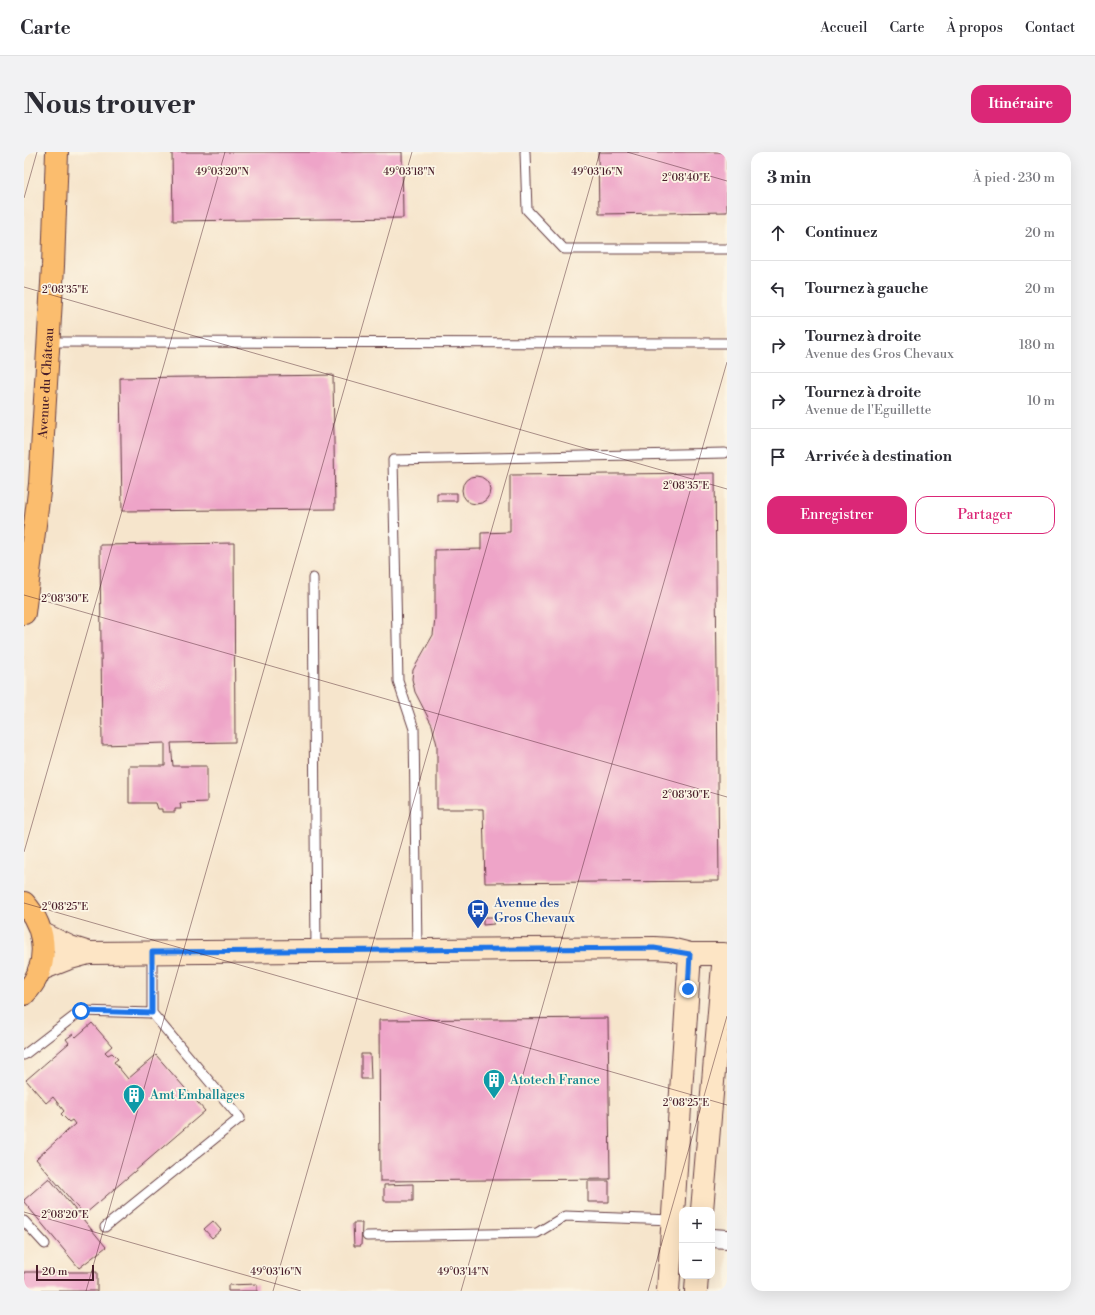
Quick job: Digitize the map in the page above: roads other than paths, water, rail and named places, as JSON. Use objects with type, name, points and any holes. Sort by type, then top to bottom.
[{"type":"main road","name":"Avenue du Château","points":[[24,613],[40,484],[53,266],[57,152]]},
{"type":"main road","points":[[24,903],[35,918],[41,933],[43,948],[40,970],[34,982],[24,994]]},
{"type":"street","points":[[41,933],[70,947],[89,953]]},
{"type":"street","points":[[40,970],[67,959],[89,953],[654,948],[690,954],[725,954],[702,1207]]},
{"type":"street","points":[[668,1291],[675,1232],[690,954]]},
{"type":"street","points":[[715,1238],[727,1238]]},
{"type":"street","points":[[696,1291],[697,1279]]},
{"type":"lane","points":[[525,152],[527,210],[564,249],[727,249]]},
{"type":"lane","points":[[48,342],[727,343]]},
{"type":"lane","points":[[417,950],[414,729],[398,681],[393,460],[725,453]]},
{"type":"lane","points":[[313,578],[316,951]]},
{"type":"lane","points":[[105,1227],[240,1118],[152,1013],[152,952]]},
{"type":"lane","points":[[24,1055],[81,1011],[152,1013]]},
{"type":"lane","points":[[367,1236],[537,1233],[565,1216],[675,1232]]},
{"type":"lane","points":[[24,1221],[45,1244]]},
{"type":"place","name":"Avenue des Gros Chevaux","points":[[478,930]]},
{"type":"place","name":"Atotech France","points":[[494,1100]]},
{"type":"place","name":"Amt Emballages","points":[[134,1114]]}]
